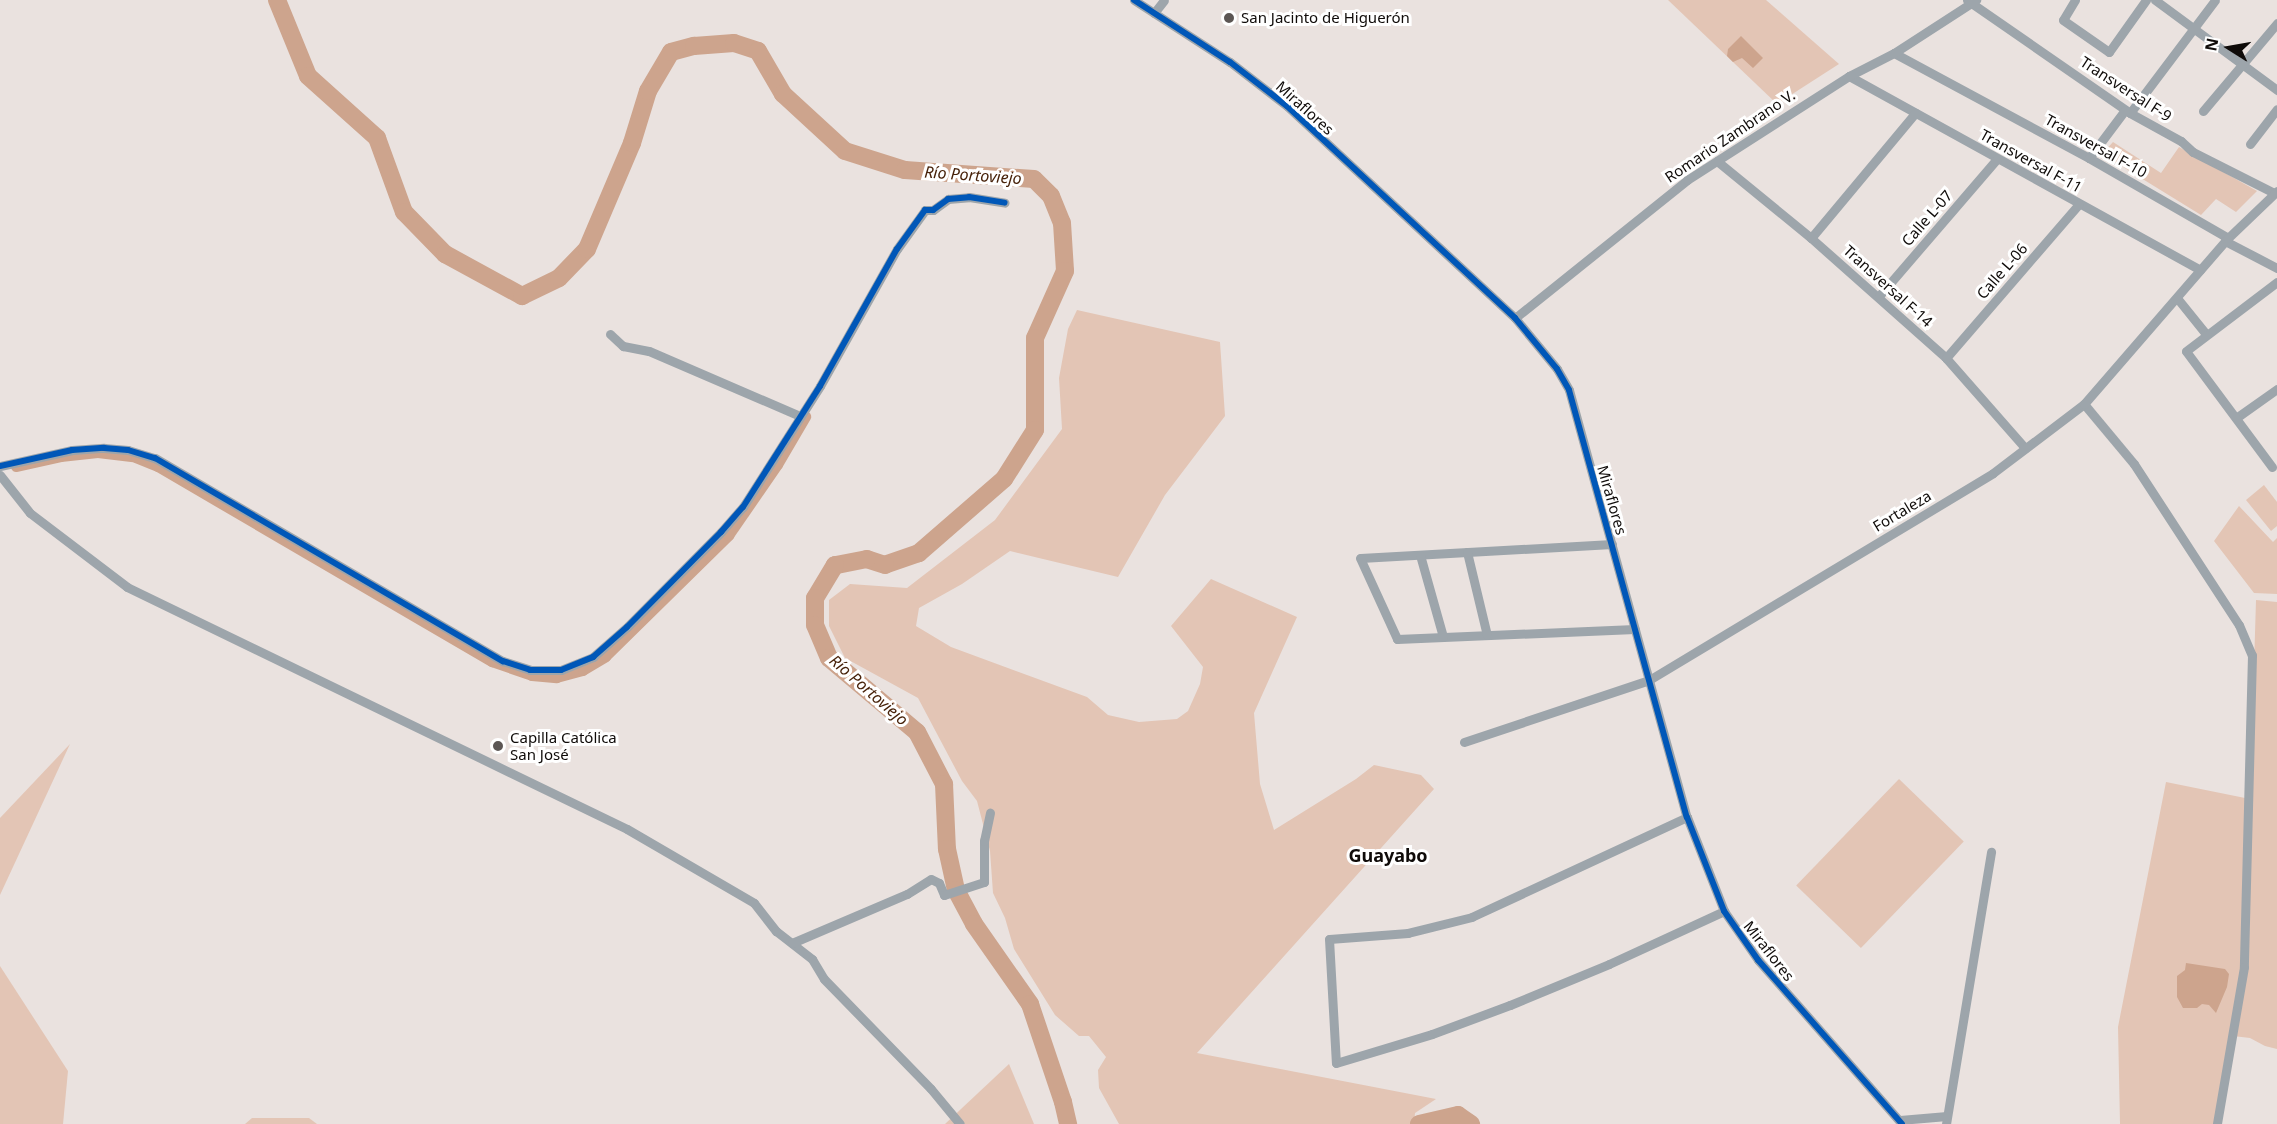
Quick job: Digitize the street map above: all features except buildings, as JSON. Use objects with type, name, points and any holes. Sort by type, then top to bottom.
[{"type":"street","name":"Miraflores","points":[[1134,0],[1261,84],[1515,318],[1542,349],[1569,390],[1687,817],[1724,911],[1758,960],[1901,1122]]},
{"type":"street","points":[[1154,13],[1164,0]]},
{"type":"street","points":[[2075,0],[2063,20],[2109,52],[2146,0]]},
{"type":"street","points":[[2155,0],[2277,90]]},
{"type":"street","points":[[2089,159],[2215,0]]},
{"type":"street","name":"Romario Zambrano V.","points":[[1515,318],[1687,180],[1849,76],[1894,53],[1971,1]]},
{"type":"street","name":"Transversal F-9","points":[[1971,1],[2127,112],[2181,141],[2193,152],[2276,192]]},
{"type":"street","points":[[2204,111],[2277,23]]},
{"type":"street","name":"Transversal F-10","points":[[1894,53],[2089,159],[2277,268]]},
{"type":"street","name":"Transversal F-11","points":[[1849,76],[2200,270]]},
{"type":"street","points":[[2250,144],[2277,109]]},
{"type":"street","points":[[1811,237],[1915,113]]},
{"type":"street","name":"Calle L-07","points":[[1879,296],[1997,159]]},
{"type":"street","name":"Transversal F-14","points":[[1717,161],[1811,237],[1946,358],[2025,448]]},
{"type":"street","name":"Fortaleza","points":[[1464,742],[1649,680],[1993,473],[2084,404],[2227,240],[2276,192]]},
{"type":"street","points":[[0,466],[72,450],[104,448],[128,450],[155,458],[503,661],[530,670],[561,670],[593,657],[627,627],[743,507],[820,386],[897,249],[925,210],[933,210],[948,199],[969,197],[1005,203]]},
{"type":"street","name":"Calle L-06","points":[[1946,358],[2079,204]]},
{"type":"street","points":[[2272,467],[2186,351],[2277,282]]},
{"type":"street","points":[[2177,298],[2206,334]]},
{"type":"street","points":[[610,333],[623,346],[649,351],[800,416]]},
{"type":"street","points":[[2236,418],[2277,389]]},
{"type":"street","points":[[2084,404],[2134,464],[2179,531],[2239,625],[2252,655],[2244,968],[2217,1124]]},
{"type":"street","points":[[0,475],[30,513],[127,587],[627,829],[754,903],[776,931],[812,959],[824,979],[931,1089],[960,1124]]},
{"type":"street","points":[[1612,544],[1360,558],[1397,639],[1635,629]]},
{"type":"street","points":[[1467,552],[1487,635]]},
{"type":"street","points":[[1420,555],[1443,637]]},
{"type":"street","points":[[792,943],[907,894],[931,879],[939,883],[944,895],[984,882],[984,841],[990,813]]},
{"type":"street","points":[[1687,817],[1472,917],[1408,933],[1329,939],[1336,1063],[1432,1034],[1510,1005],[1609,964],[1724,911]]},
{"type":"street","points":[[1901,1122],[1946,1120],[1990,852]]},
{"type":"shaded area","points":[[1668,0],[1766,0],[1839,64],[1777,104]]},
{"type":"shaded area","points":[[1741,36],[1763,58],[1753,68],[1742,58],[1733,62],[1727,56],[1728,49]]},
{"type":"shaded area","points":[[2113,142],[2161,173],[2179,147],[2257,191],[2236,212],[2216,199],[2201,215],[2102,154]]},
{"type":"shaded area","points":[[1077,310],[1220,342],[1225,416],[1165,495],[1118,577],[1010,551],[962,584],[919,608],[916,626],[951,647],[1087,697],[1108,715],[1139,722],[1177,719],[1188,711],[1200,684],[1203,667],[1171,626],[1211,579],[1297,617],[1254,713],[1260,784],[1274,830],[1356,779],[1374,765],[1421,775],[1434,789],[1197,1053],[1436,1099],[1415,1113],[1414,1124],[1119,1124],[1099,1088],[1098,1070],[1106,1057],[1089,1036],[1079,1036],[1055,1015],[1014,949],[1005,918],[993,893],[990,851],[977,801],[962,781],[918,698],[845,658],[829,626],[829,600],[850,584],[907,588],[995,520],[1062,429],[1059,378],[1068,329]]},
{"type":"shaded area","points":[[2264,485],[2277,502],[2277,526],[2271,531],[2246,500]]},
{"type":"shaded area","points":[[2239,506],[2273,542],[2277,538],[2277,594],[2254,593],[2214,541]]},
{"type":"shaded area","points":[[2256,600],[2277,602],[2277,1049],[2250,1038],[2233,1036],[2217,1124],[2120,1124],[2118,1027],[2166,782],[2250,799]]},
{"type":"shaded area","points":[[70,744],[0,895],[0,818]]},
{"type":"shaded area","points":[[1899,779],[1964,842],[1861,948],[1796,885]]},
{"type":"shaded area","points":[[2186,963],[2225,969],[2229,974],[2227,987],[2216,1013],[2209,1005],[2183,1008],[2177,997],[2177,976],[2185,970]]},
{"type":"shaded area","points":[[0,966],[68,1071],[63,1124],[0,1124]]},
{"type":"shaded area","points":[[1009,1064],[1034,1124],[945,1124]]},
{"type":"shaded area","points":[[252,1118],[309,1118],[317,1124],[245,1124]]},
{"type":"waterway","name":"Río Portoviejo","points":[[277,0],[308,76],[377,138],[404,212],[445,254],[522,296],[559,278],[587,249],[632,143],[648,91],[671,52],[694,46],[734,43],[758,51],[783,94],[845,151],[905,170],[1034,179],[1051,196],[1062,223],[1065,271],[1035,338],[1035,430],[1004,479],[919,553],[885,565],[867,559],[835,565],[815,598],[815,625],[829,658],[917,732],[944,784],[947,849],[956,890],[974,924],[1030,1004],[1063,1102],[1068,1124]]},
{"type":"waterway","points":[[16,467],[61,457],[98,453],[136,458],[158,467],[492,662],[532,676],[557,678],[583,671],[606,657],[729,536],[778,465],[806,417]]},
{"type":"waterway","name":"Río Portoviejo","points":[[1419,1124],[1458,1115],[1471,1124]]},
{"type":"cycle path","points":[[1134,0],[1230,62],[1287,106],[1515,318],[1557,369],[1569,390],[1687,817],[1724,911],[1758,960],[1902,1124]]},
{"type":"cycle path","points":[[0,466],[72,450],[104,448],[128,450],[155,458],[503,661],[530,670],[561,670],[593,657],[627,627],[743,507],[820,386],[897,249],[925,210],[933,210],[948,199],[969,197],[1005,203]]},
{"type":"place","name":"San Jacinto de Higuerón","points":[[1229,18]]},
{"type":"place","name":"Capilla Católica San José","points":[[498,746]]},
{"type":"district","name":"Guayabo","points":[[1388,855]]}]
